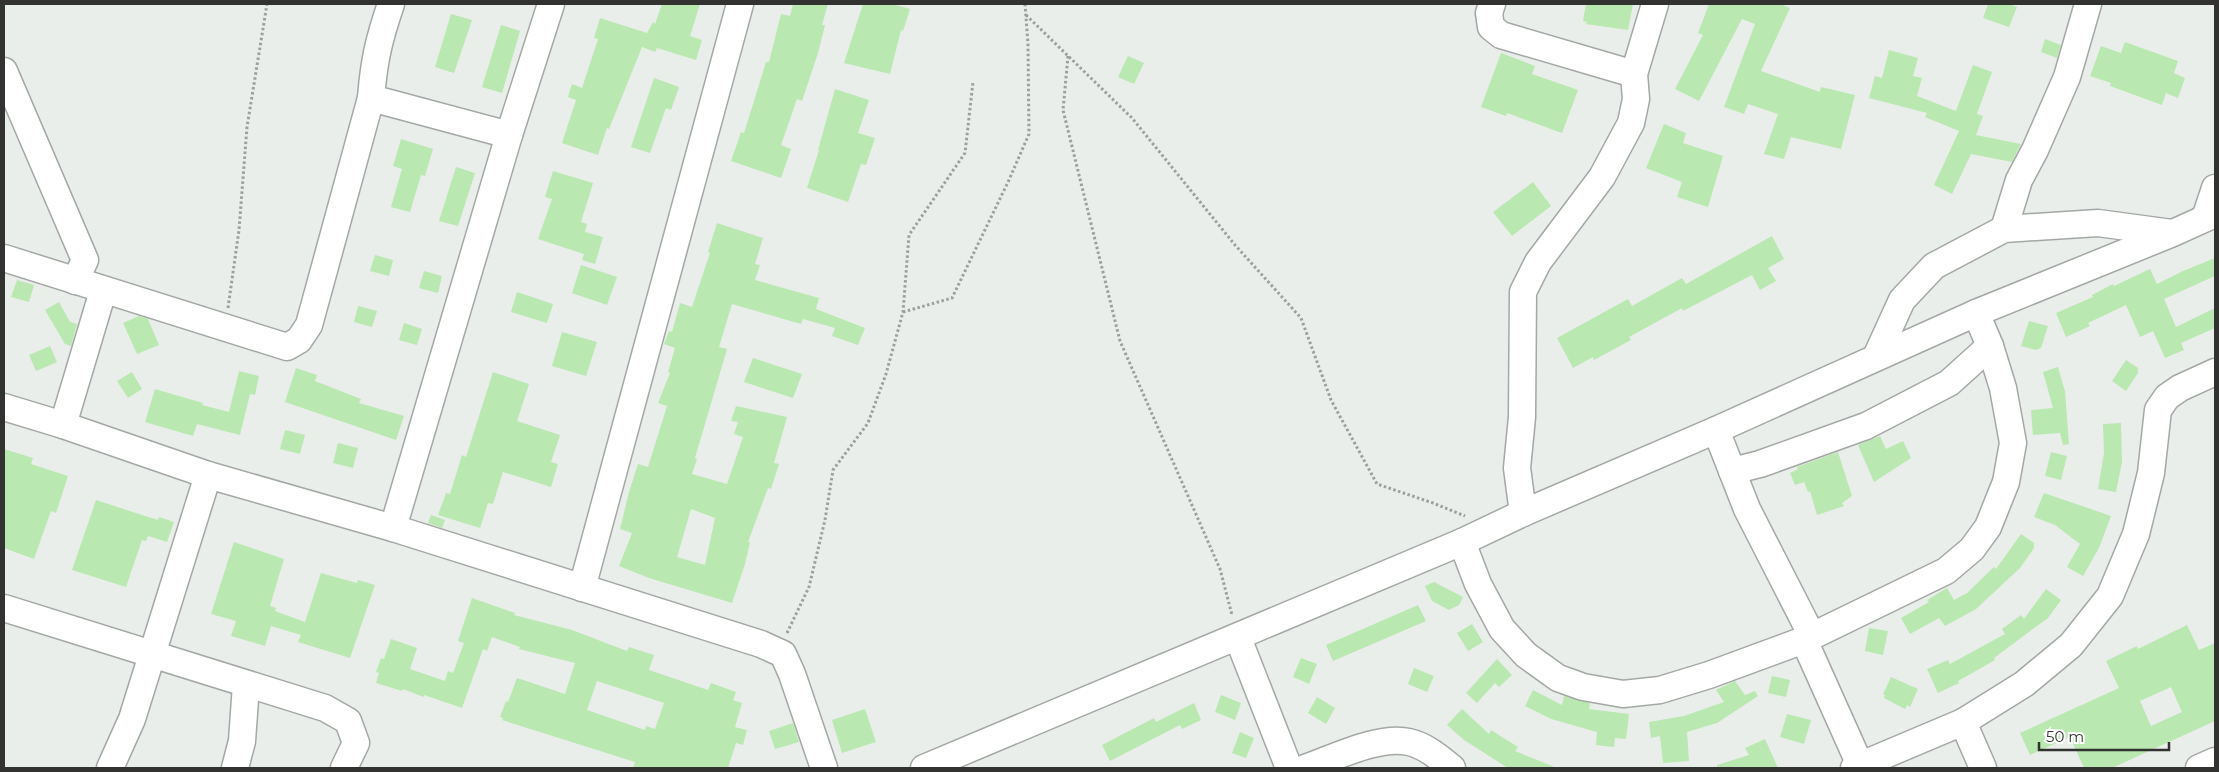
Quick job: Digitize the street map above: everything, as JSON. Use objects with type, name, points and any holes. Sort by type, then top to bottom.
[{"type":"street","points":[[4,258],[74,282],[287,347],[300,340],[309,325],[372,98],[378,41],[391,4]]},
{"type":"street","points":[[393,528],[509,136],[552,4]]},
{"type":"street","points":[[582,588],[740,4]]},
{"type":"street","points":[[1524,513],[1516,468],[1522,417],[1523,292],[1538,262],[1602,177],[1631,123],[1636,99],[1634,74],[1655,4]]},
{"type":"street","points":[[2004,229],[2019,180],[2035,150],[2067,77],[2088,4]]},
{"type":"street","points":[[1486,5],[1491,28],[1501,35],[1634,74]]},
{"type":"street","points":[[4,71],[86,260],[74,282]]},
{"type":"street","points":[[372,98],[509,136]]},
{"type":"street","points":[[924,768],[1238,638],[1462,542],[1976,313],[2173,233],[2210,216],[2215,188]]},
{"type":"street","points":[[1876,357],[1902,300],[1934,266],[2004,229],[2098,223],[2173,233]]},
{"type":"street","points":[[63,425],[104,291]]},
{"type":"street","points":[[1462,542],[1478,584],[1502,628],[1526,655],[1558,678],[1583,687],[1623,694],[1660,690],[1709,675],[1808,638],[1946,571],[1972,549],[1988,527],[2006,482],[2013,443],[2003,388],[1990,346],[1976,313]]},
{"type":"street","points":[[1732,471],[1786,455],[1866,426],[1949,383],[1990,346]]},
{"type":"street","points":[[1716,430],[1767,553],[1808,638],[1857,767],[1963,722],[2024,684],[2071,645],[2110,596],[2136,534],[2151,473],[2158,410],[2167,397],[2180,388],[2215,372]]},
{"type":"street","points":[[4,407],[63,425],[208,475],[393,528],[761,644],[783,654],[792,674],[824,768]]},
{"type":"street","points":[[110,768],[132,719],[208,475]]},
{"type":"street","points":[[4,608],[152,653],[246,685],[325,708],[348,720],[356,743],[344,768]]},
{"type":"street","points":[[1238,638],[1289,768]]},
{"type":"street","points":[[235,768],[242,741],[246,685]]},
{"type":"street","points":[[1963,722],[1983,768]]},
{"type":"street","points":[[1305,768],[1375,743],[1409,742],[1434,753],[1452,768]]},
{"type":"street","points":[[2199,768],[2215,761]]},
{"type":"path","points":[[222,327],[227,311],[239,230],[247,128],[267,4]]},
{"type":"path","points":[[903,312],[952,298],[1013,173],[1029,134],[1028,44],[1025,4]]},
{"type":"path","points":[[1026,15],[1132,118],[1236,245],[1301,318],[1331,400],[1377,484],[1433,503],[1492,528]]},
{"type":"path","points":[[1068,56],[1063,110],[1120,341],[1220,569],[1238,638]]},
{"type":"path","points":[[778,652],[809,587],[833,470],[868,423],[886,374],[903,312],[909,235],[966,153],[973,82]]},
{"type":"building","points":[[662,4],[700,4],[690,36],[702,40],[696,60],[657,48],[655,52],[642,47],[609,129],[607,128],[598,155],[562,143],[576,100],[568,97],[572,84],[582,88],[598,39],[594,38],[600,18],[647,33],[653,22],[655,24]]},
{"type":"building","points":[[793,4],[828,4],[822,25],[825,25],[818,53],[802,101],[797,99],[781,145],[791,149],[781,178],[731,161],[741,132],[744,133],[766,62],[769,62],[781,14],[790,16]]},
{"type":"building","points":[[863,4],[892,4],[910,9],[903,31],[901,30],[890,74],[844,63]]},
{"type":"building","points":[[1586,4],[1633,4],[1628,30],[1586,24],[1587,22],[1583,21]]},
{"type":"building","points":[[1709,4],[1780,4],[1790,8],[1761,71],[1820,92],[1821,87],[1855,95],[1841,149],[1791,137],[1784,159],[1764,154],[1778,114],[1748,104],[1744,114],[1724,107],[1755,24],[1742,19],[1699,101],[1675,89],[1703,35],[1698,33]]},
{"type":"building","points":[[1988,4],[2009,4],[2017,7],[2009,27],[1983,18]]},
{"type":"building","points":[[451,14],[472,20],[454,73],[435,67]]},
{"type":"building","points":[[501,25],[520,31],[502,93],[482,87]]},
{"type":"building","points":[[2045,39],[2061,45],[2057,58],[2041,52]]},
{"type":"building","points":[[2125,42],[2178,61],[2174,73],[2185,78],[2178,98],[2166,93],[2162,105],[2110,86],[2111,83],[2090,76],[2101,46],[2121,53]]},
{"type":"building","points":[[1889,50],[1918,58],[1913,76],[1922,78],[1917,96],[1956,111],[1973,65],[1992,72],[1977,114],[1983,116],[1976,135],[2021,144],[2012,162],[1971,154],[1952,194],[1934,185],[1959,131],[1925,117],[1927,113],[1869,98],[1875,76],[1882,78]]},
{"type":"building","points":[[1501,53],[1535,66],[1532,74],[1578,90],[1562,133],[1507,113],[1506,116],[1481,107]]},
{"type":"building","points":[[1128,56],[1144,63],[1134,84],[1118,77]]},
{"type":"building","points":[[654,78],[679,87],[671,110],[666,108],[650,153],[631,147]]},
{"type":"building","points":[[835,89],[869,100],[858,133],[875,138],[866,165],[861,164],[848,202],[807,188]]},
{"type":"building","points":[[1664,124],[1686,133],[1683,143],[1723,156],[1708,207],[1677,197],[1682,182],[1646,168]]},
{"type":"building","points":[[401,139],[433,149],[425,176],[421,175],[410,212],[391,207],[402,169],[393,166]]},
{"type":"building","points":[[456,167],[475,173],[458,226],[439,221]]},
{"type":"building","points":[[553,171],[593,183],[581,222],[587,224],[585,232],[603,237],[595,264],[582,260],[584,254],[538,239],[552,199],[545,197]]},
{"type":"building","points":[[1533,182],[1551,206],[1512,236],[1493,212]]},
{"type":"building","points":[[717,223],[763,238],[755,264],[760,265],[755,280],[819,298],[816,309],[865,328],[858,345],[832,336],[835,328],[803,319],[801,324],[732,304],[719,347],[727,349],[692,474],[727,484],[743,437],[734,434],[738,422],[731,421],[736,406],[787,417],[774,463],[779,464],[771,489],[768,488],[748,542],[750,542],[745,564],[732,603],[649,578],[619,566],[632,533],[620,529],[629,492],[638,464],[648,467],[667,406],[658,403],[670,373],[668,372],[675,348],[664,344],[669,331],[672,332],[680,303],[692,307],[710,253],[708,252]],"holes":[[[691,509],[715,518],[705,565],[677,557]]]},
{"type":"building","points":[[1772,236],[1784,259],[1768,268],[1776,281],[1760,290],[1752,275],[1683,311],[1682,308],[1629,337],[1631,340],[1594,360],[1593,357],[1573,368],[1557,338],[1628,299],[1632,306],[1682,278],[1686,284]]},
{"type":"building","points":[[375,255],[393,260],[389,276],[370,271]]},
{"type":"building","points":[[2215,258],[2215,276],[2164,299],[2176,327],[2215,308],[2215,328],[2181,343],[2184,350],[2165,358],[2153,331],[2140,337],[2126,305],[2088,323],[2090,326],[2066,337],[2056,313],[2093,297],[2092,295],[2113,284],[2114,286],[2150,269],[2157,284]]},
{"type":"building","points":[[581,265],[617,277],[607,305],[572,293]]},
{"type":"building","points":[[424,271],[442,276],[438,293],[419,288]]},
{"type":"building","points":[[17,280],[34,285],[29,302],[11,297]]},
{"type":"building","points":[[517,292],[553,304],[547,323],[511,312]]},
{"type":"building","points":[[59,302],[70,322],[77,324],[71,346],[65,344],[45,310]]},
{"type":"building","points":[[358,306],[377,311],[372,327],[354,322]]},
{"type":"building","points":[[139,316],[148,319],[159,345],[137,354],[123,323]]},
{"type":"building","points":[[2029,321],[2048,326],[2041,348],[2036,350],[2021,346]]},
{"type":"building","points":[[404,323],[422,329],[417,345],[399,340]]},
{"type":"building","points":[[562,332],[597,342],[586,376],[552,366]]},
{"type":"building","points":[[50,346],[57,362],[36,371],[29,355]]},
{"type":"building","points":[[753,358],[802,374],[793,398],[744,382]]},
{"type":"building","points":[[2126,360],[2138,368],[2138,373],[2126,391],[2112,381]]},
{"type":"building","points":[[2058,367],[2065,391],[2069,444],[2063,445],[2060,433],[2033,435],[2031,410],[2053,408],[2043,372]]},
{"type":"building","points":[[296,368],[317,375],[315,381],[361,399],[359,403],[404,416],[396,440],[285,402]]},
{"type":"building","points":[[239,371],[259,376],[255,395],[250,394],[240,435],[197,424],[193,436],[145,422],[155,389],[229,412]]},
{"type":"building","points":[[132,372],[142,389],[128,398],[117,381]]},
{"type":"building","points":[[493,372],[529,384],[517,421],[560,435],[551,462],[558,464],[551,487],[503,472],[493,504],[488,503],[480,528],[438,515],[446,493],[450,494],[462,455],[466,457]]},
{"type":"building","points":[[2121,423],[2122,462],[2116,492],[2098,489],[2104,453],[2103,424]]},
{"type":"building","points":[[285,430],[305,435],[300,454],[280,449]]},
{"type":"building","points":[[1880,436],[1886,449],[1903,441],[1911,458],[1874,482],[1858,445]]},
{"type":"building","points":[[338,443],[358,448],[353,468],[333,463]]},
{"type":"building","points":[[4,449],[33,458],[31,464],[68,476],[56,513],[51,511],[34,559],[4,548]]},
{"type":"building","points":[[1838,452],[1852,496],[1842,503],[1844,506],[1817,515],[1810,491],[1808,492],[1804,482],[1795,485],[1790,473],[1798,469],[1797,467]]},
{"type":"building","points":[[2051,452],[2067,456],[2061,480],[2045,476]]},
{"type":"building","points":[[2044,493],[2111,516],[2099,548],[2083,576],[2067,567],[2080,544],[2055,525],[2034,517]]},
{"type":"building","points":[[96,500],[158,520],[159,517],[174,522],[167,542],[148,536],[146,541],[142,540],[126,587],[72,570]]},
{"type":"building","points":[[431,515],[445,520],[442,528],[428,523]]},
{"type":"building","points":[[2021,534],[2034,543],[2034,548],[2020,568],[1976,609],[1945,626],[1939,618],[1910,634],[1901,618],[1929,602],[1927,600],[1947,588],[1954,600],[1967,593],[1994,567],[1996,569]]},
{"type":"building","points":[[234,542],[284,559],[270,606],[276,608],[275,611],[305,622],[321,573],[357,583],[358,580],[375,585],[350,658],[298,642],[301,635],[271,626],[265,646],[231,636],[236,621],[211,614]]},
{"type":"building","points":[[1434,582],[1463,597],[1459,605],[1449,610],[1432,601],[1425,586]]},
{"type":"building","points":[[2046,589],[2061,600],[2048,618],[1994,658],[1995,660],[1958,681],[1959,683],[1938,693],[1927,669],[1948,660],[1950,664],[2005,634],[2002,629],[2021,615],[2024,619]]},
{"type":"building","points":[[472,598],[515,613],[514,615],[572,630],[627,651],[629,647],[654,655],[649,670],[708,690],[711,683],[736,692],[733,700],[742,703],[735,727],[747,730],[743,745],[736,743],[728,768],[633,768],[635,762],[502,720],[503,718],[500,717],[517,678],[565,694],[575,663],[519,649],[520,647],[492,637],[487,651],[483,649],[462,708],[424,695],[424,697],[403,689],[402,691],[376,683],[379,673],[376,672],[381,658],[384,659],[391,639],[417,648],[410,669],[445,681],[448,671],[453,673],[464,643],[458,641]],"holes":[[[597,681],[664,703],[655,729],[646,726],[645,730],[587,710]]]},
{"type":"building","points":[[1418,605],[1426,621],[1333,661],[1326,645]]},
{"type":"building","points":[[1472,624],[1483,642],[1468,651],[1457,633]]},
{"type":"building","points":[[2187,625],[2199,650],[2215,643],[2215,721],[2112,768],[2084,768],[2070,737],[2030,755],[2020,733],[2119,688],[2106,661],[2137,646],[2138,649]],"holes":[[[2171,687],[2182,712],[2151,726],[2140,701]]]},
{"type":"building","points":[[1869,628],[1888,631],[1883,655],[1865,651]]},
{"type":"building","points":[[1301,658],[1317,664],[1309,684],[1293,677]]},
{"type":"building","points":[[1497,659],[1512,675],[1499,687],[1495,683],[1477,703],[1466,693]]},
{"type":"building","points":[[1414,668],[1434,676],[1427,692],[1408,684]]},
{"type":"building","points":[[1772,676],[1790,680],[1786,697],[1768,693]]},
{"type":"building","points":[[1891,677],[1918,689],[1910,707],[1907,705],[1905,709],[1884,698],[1885,695],[1883,694]]},
{"type":"building","points":[[1735,681],[1745,695],[1755,691],[1758,696],[1717,723],[1687,732],[1689,761],[1663,763],[1660,736],[1651,738],[1649,722],[1684,716],[1724,702],[1716,690]]},
{"type":"building","points":[[1533,690],[1562,705],[1564,696],[1590,703],[1589,709],[1629,714],[1626,739],[1615,738],[1614,747],[1596,745],[1597,732],[1551,719],[1525,706]]},
{"type":"building","points":[[1221,695],[1241,703],[1235,720],[1215,712]]},
{"type":"building","points":[[1317,697],[1335,708],[1326,724],[1308,713]]},
{"type":"building","points":[[1194,703],[1201,720],[1182,729],[1180,725],[1110,761],[1102,745],[1154,718],[1156,722]]},
{"type":"building","points":[[865,709],[876,742],[842,753],[832,720]]},
{"type":"building","points":[[1462,709],[1489,734],[1491,730],[1518,747],[1515,751],[1557,768],[1508,768],[1464,740],[1447,725]]},
{"type":"building","points":[[1787,714],[1811,720],[1804,744],[1780,737]]},
{"type":"building","points":[[793,723],[799,742],[775,749],[769,731]]},
{"type":"building","points":[[1240,732],[1254,738],[1246,758],[1232,753]]},
{"type":"building","points":[[1765,739],[1778,768],[1717,768],[1717,765],[1749,755],[1745,748]]}]
